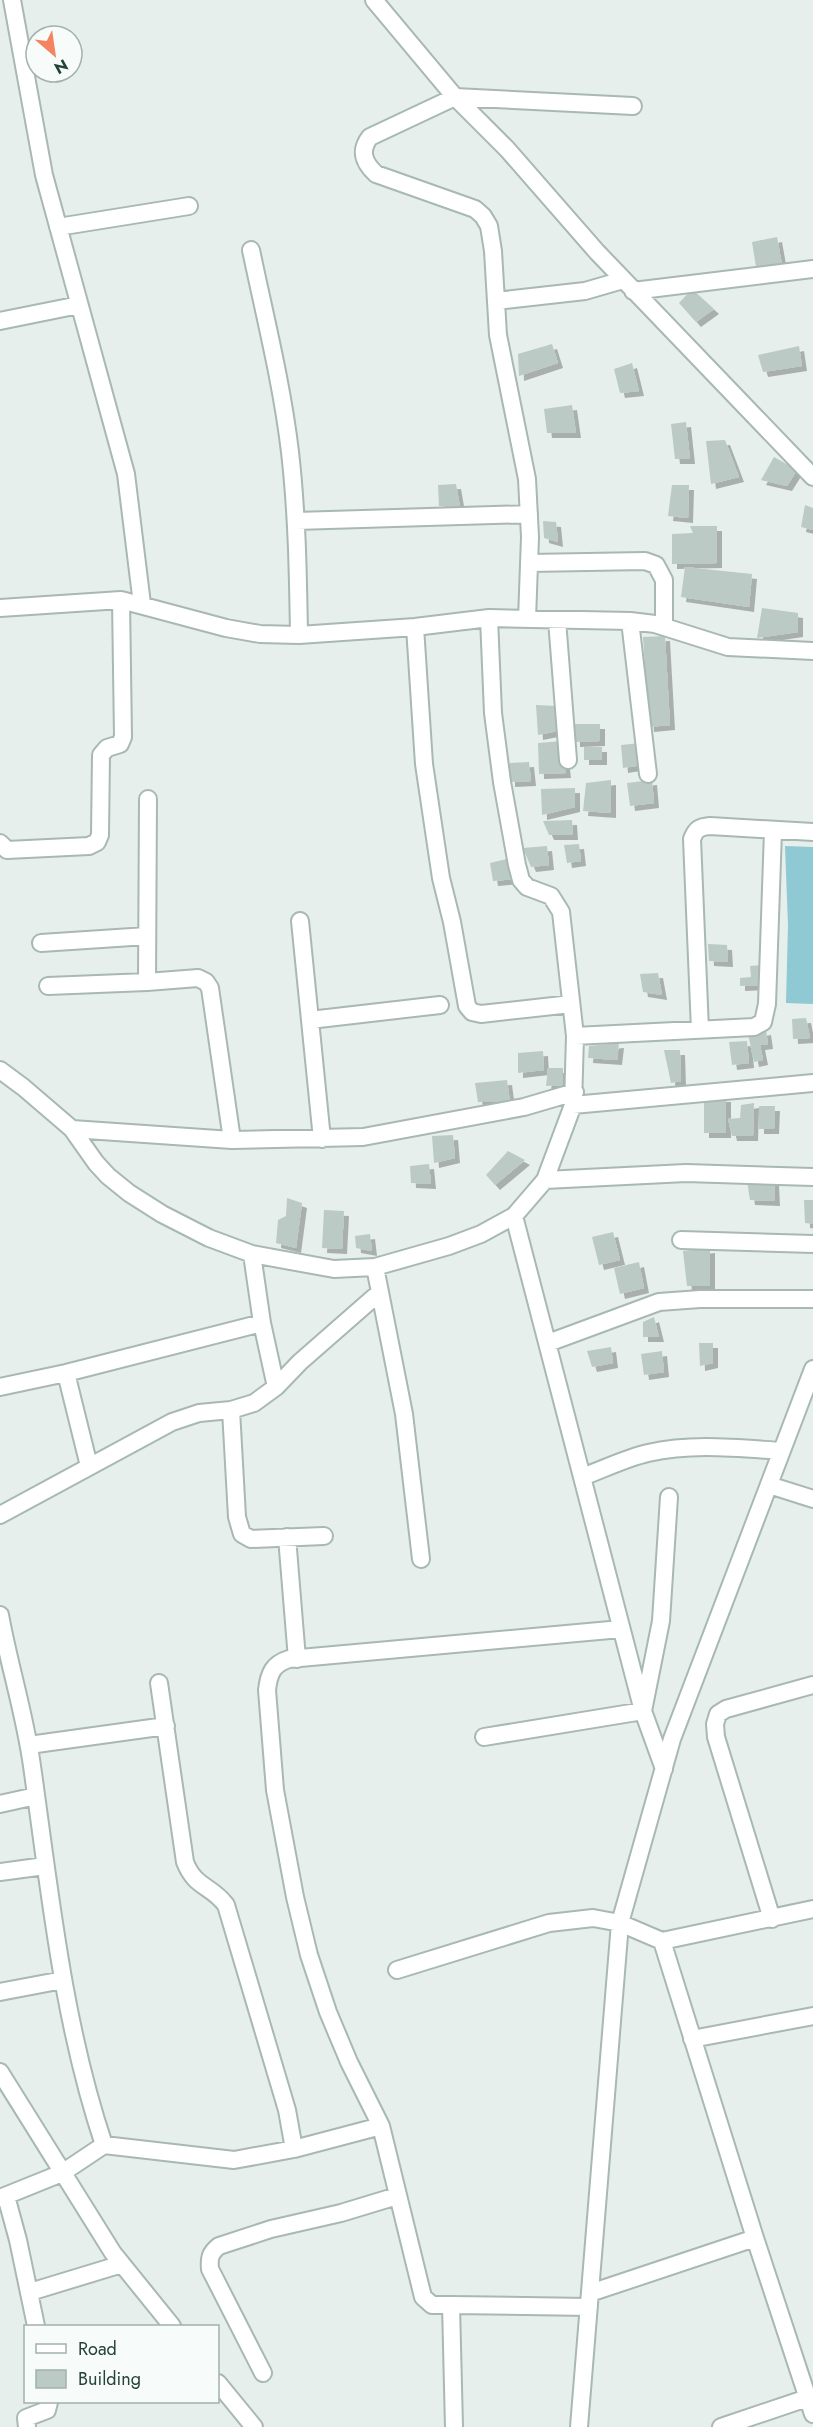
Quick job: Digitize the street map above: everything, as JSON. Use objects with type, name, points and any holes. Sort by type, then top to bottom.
[{"type":"street","points":[[12,0],[44,175],[126,474],[142,604]]},
{"type":"street","points":[[374,0],[455,97],[507,148],[628,285],[813,477]]},
{"type":"street","points":[[527,619],[529,514],[527,479],[498,335],[493,250],[489,226],[475,209],[376,174],[368,167],[363,156],[364,145],[370,137],[455,97],[633,106]]},
{"type":"street","points":[[58,227],[189,206]]},
{"type":"street","points":[[251,250],[282,398],[290,450],[296,521],[299,634]]},
{"type":"street","points":[[496,301],[628,285],[813,268]]},
{"type":"street","points":[[0,321],[79,305]]},
{"type":"street","points":[[296,521],[529,514]]},
{"type":"street","points":[[529,564],[645,561],[656,565],[664,580],[664,626]]},
{"type":"street","points":[[0,843],[7,850],[89,846],[97,842],[100,836],[101,755],[107,748],[120,744],[123,736],[121,600]]},
{"type":"street","points":[[0,608],[121,600],[225,628],[260,634],[415,627],[489,618],[630,621],[664,626],[728,647],[813,651]]},
{"type":"street","points":[[0,1070],[72,1129],[96,1163],[129,1193],[162,1214],[209,1238],[252,1254],[334,1269],[375,1267],[449,1246],[481,1234],[514,1216],[545,1180],[574,1099],[575,1036],[561,912],[550,896],[526,887],[521,880],[517,865],[502,782],[494,713],[489,618]]},
{"type":"street","points":[[557,620],[568,760]]},
{"type":"street","points":[[630,621],[648,774]]},
{"type":"street","points":[[415,627],[423,764],[441,878],[452,922],[467,1006],[472,1012],[481,1014],[571,1004]]},
{"type":"street","points":[[147,982],[148,799]]},
{"type":"street","points":[[700,1030],[692,839],[695,830],[702,826],[710,826],[813,832]]},
{"type":"street","points":[[575,1036],[754,1027],[763,1022],[766,1015],[773,831]]},
{"type":"street","points":[[300,921],[322,1139]]},
{"type":"street","points":[[41,943],[147,936]]},
{"type":"street","points":[[48,986],[198,978],[206,982],[210,988],[232,1140]]},
{"type":"street","points":[[310,1020],[440,1005]]},
{"type":"street","points":[[72,1129],[232,1140],[363,1137],[574,1099],[813,1083]]},
{"type":"street","points":[[545,1180],[686,1173],[813,1177]]},
{"type":"street","points":[[514,1216],[643,1711],[664,1769]]},
{"type":"street","points":[[681,1240],[813,1244]]},
{"type":"street","points":[[252,1254],[262,1323],[276,1387]]},
{"type":"street","points":[[375,1267],[405,1414],[422,1558]]},
{"type":"street","points":[[0,1515],[172,1422],[199,1413],[231,1410],[254,1403],[276,1387],[300,1362],[380,1292]]},
{"type":"street","points":[[548,1343],[659,1302],[700,1299],[813,1299]]},
{"type":"street","points":[[0,1387],[66,1373],[262,1323]]},
{"type":"street","points":[[579,2427],[620,1923],[672,1739],[813,1369]]},
{"type":"street","points":[[66,1373],[89,1467]]},
{"type":"street","points":[[231,1410],[239,1528],[242,1534],[251,1539],[324,1536]]},
{"type":"street","points":[[582,1477],[646,1454],[673,1449],[717,1447],[781,1451]]},
{"type":"street","points":[[769,1485],[813,1499]]},
{"type":"street","points":[[643,1711],[658,1643],[669,1497]]},
{"type":"street","points":[[288,1538],[297,1659]]},
{"type":"street","points":[[0,1615],[29,1745],[63,1980],[93,2113],[104,2145]]},
{"type":"street","points":[[621,1629],[297,1659],[280,1662],[274,1666],[268,1677],[267,1690],[277,1801],[295,1897],[309,1955],[328,2012],[349,2062],[381,2126],[423,2297],[432,2305],[589,2300],[755,2238]]},
{"type":"street","points":[[159,1683],[184,1862],[197,1883],[219,1896],[226,1905],[287,2110],[294,2150]]},
{"type":"street","points":[[772,1919],[716,1737],[715,1724],[718,1714],[726,1709],[813,1685]]},
{"type":"street","points":[[484,1737],[643,1711]]},
{"type":"street","points":[[29,1745],[166,1726]]},
{"type":"street","points":[[0,1804],[36,1796]]},
{"type":"street","points":[[0,1872],[45,1866]]},
{"type":"street","points":[[397,1970],[549,1923],[593,1918],[620,1923],[662,1941],[813,1909]]},
{"type":"street","points":[[662,1941],[755,2238],[811,2397],[813,2414]]},
{"type":"street","points":[[0,1992],[63,1980]]},
{"type":"street","points":[[692,2039],[813,2016]]},
{"type":"street","points":[[0,2072],[62,2173],[122,2264],[171,2325]]},
{"type":"street","points":[[36,2325],[30,2292],[3,2197],[62,2173],[104,2145],[234,2160],[294,2150],[381,2126]]},
{"type":"street","points":[[263,2373],[210,2269],[209,2259],[213,2251],[219,2246],[271,2229],[341,2213],[398,2196]]},
{"type":"street","points":[[30,2292],[122,2264]]},
{"type":"street","points":[[451,2306],[454,2427]]},
{"type":"street","points":[[219,2384],[255,2427]]},
{"type":"street","points":[[721,2427],[811,2397]]},
{"type":"street","points":[[27,2427],[26,2418],[47,2410],[49,2403]]},
{"type":"water","points":[[785,846],[813,847],[813,1004],[786,1003],[788,925]]},
{"type":"building","points":[[777,237],[782,265],[756,267],[752,242]]},
{"type":"building","points":[[692,289],[714,309],[696,322],[679,303]]},
{"type":"building","points":[[552,344],[558,363],[519,376],[518,354]]},
{"type":"building","points":[[799,346],[802,366],[763,372],[758,355]]},
{"type":"building","points":[[632,363],[639,391],[620,393],[614,369]]},
{"type":"building","points":[[572,405],[576,433],[547,433],[544,409]]},
{"type":"building","points":[[686,422],[690,459],[675,459],[671,424]]},
{"type":"building","points":[[725,440],[739,477],[711,484],[706,441]]},
{"type":"building","points":[[774,457],[797,470],[787,486],[761,480]]},
{"type":"building","points":[[456,484],[460,507],[439,506],[438,485]]},
{"type":"building","points":[[672,485],[689,485],[688,518],[668,516]]},
{"type":"building","points":[[805,505],[813,508],[813,530],[801,527]]},
{"type":"building","points":[[543,521],[556,522],[558,542],[544,538]]},
{"type":"building","points":[[690,526],[717,526],[717,563],[672,564],[672,534],[693,533]]},
{"type":"building","points":[[685,567],[752,574],[749,607],[681,597]]},
{"type":"building","points":[[762,608],[798,613],[798,632],[757,638]]},
{"type":"building","points":[[665,636],[670,725],[649,727],[643,637]]},
{"type":"building","points":[[536,705],[557,706],[558,731],[538,735]]},
{"type":"building","points":[[575,724],[600,724],[600,741],[575,742]]},
{"type":"building","points":[[562,741],[566,773],[539,774],[538,743]]},
{"type":"building","points":[[640,743],[642,765],[623,768],[621,745]]},
{"type":"building","points":[[584,747],[602,747],[602,760],[584,760]]},
{"type":"building","points":[[529,762],[531,781],[510,782],[510,763]]},
{"type":"building","points":[[611,780],[611,813],[583,811],[586,783]]},
{"type":"building","points":[[652,780],[654,803],[630,806],[627,783]]},
{"type":"building","points":[[575,788],[575,807],[542,815],[541,789]]},
{"type":"building","points":[[572,820],[573,835],[549,835],[543,821]]},
{"type":"building","points":[[579,844],[581,861],[567,863],[564,845]]},
{"type":"building","points":[[547,846],[549,865],[531,867],[523,848]]},
{"type":"building","points":[[511,858],[515,879],[493,881],[490,863]]},
{"type":"building","points":[[708,944],[727,945],[728,962],[709,961]]},
{"type":"building","points":[[762,965],[763,985],[740,986],[740,978],[751,977],[750,966]]},
{"type":"building","points":[[658,973],[662,995],[643,992],[640,974]]},
{"type":"building","points":[[806,1018],[810,1038],[793,1039],[792,1019]]},
{"type":"building","points":[[766,1030],[768,1044],[760,1045],[763,1060],[754,1062],[748,1034]]},
{"type":"building","points":[[747,1041],[749,1063],[732,1065],[729,1042]]},
{"type":"building","points":[[619,1043],[617,1060],[588,1058],[589,1046]]},
{"type":"building","points":[[664,1050],[680,1050],[681,1081],[671,1083]]},
{"type":"building","points":[[543,1051],[544,1070],[518,1073],[518,1053]]},
{"type":"building","points":[[548,1068],[563,1068],[563,1085],[546,1086]]},
{"type":"building","points":[[507,1080],[510,1102],[478,1102],[475,1083]]},
{"type":"building","points":[[704,1097],[726,1097],[726,1133],[704,1133]]},
{"type":"building","points":[[754,1103],[753,1136],[732,1136],[728,1119],[740,1118],[741,1105]]},
{"type":"building","points":[[759,1106],[775,1106],[774,1129],[759,1129]]},
{"type":"building","points":[[453,1135],[455,1158],[434,1163],[432,1136]]},
{"type":"building","points":[[508,1151],[525,1160],[495,1185],[486,1175]]},
{"type":"building","points":[[429,1164],[431,1184],[411,1183],[410,1166]]},
{"type":"building","points":[[774,1180],[775,1201],[750,1200],[747,1181]]},
{"type":"building","points":[[287,1198],[302,1203],[296,1248],[276,1243],[278,1220],[286,1216]]},
{"type":"building","points":[[804,1200],[813,1200],[813,1224],[805,1223]]},
{"type":"building","points":[[324,1210],[344,1211],[342,1249],[322,1248]]},
{"type":"building","points":[[613,1232],[620,1260],[599,1265],[592,1237]]},
{"type":"building","points":[[370,1234],[372,1251],[356,1248],[355,1236]]},
{"type":"building","points":[[710,1248],[710,1286],[687,1286],[683,1251]]},
{"type":"building","points":[[639,1262],[644,1288],[620,1294],[614,1268]]},
{"type":"building","points":[[654,1317],[659,1337],[643,1337],[643,1322]]},
{"type":"building","points":[[699,1343],[713,1343],[713,1363],[700,1366]]},
{"type":"building","points":[[611,1347],[613,1363],[592,1367],[587,1351]]},
{"type":"building","points":[[662,1351],[664,1372],[644,1375],[641,1354]]}]
